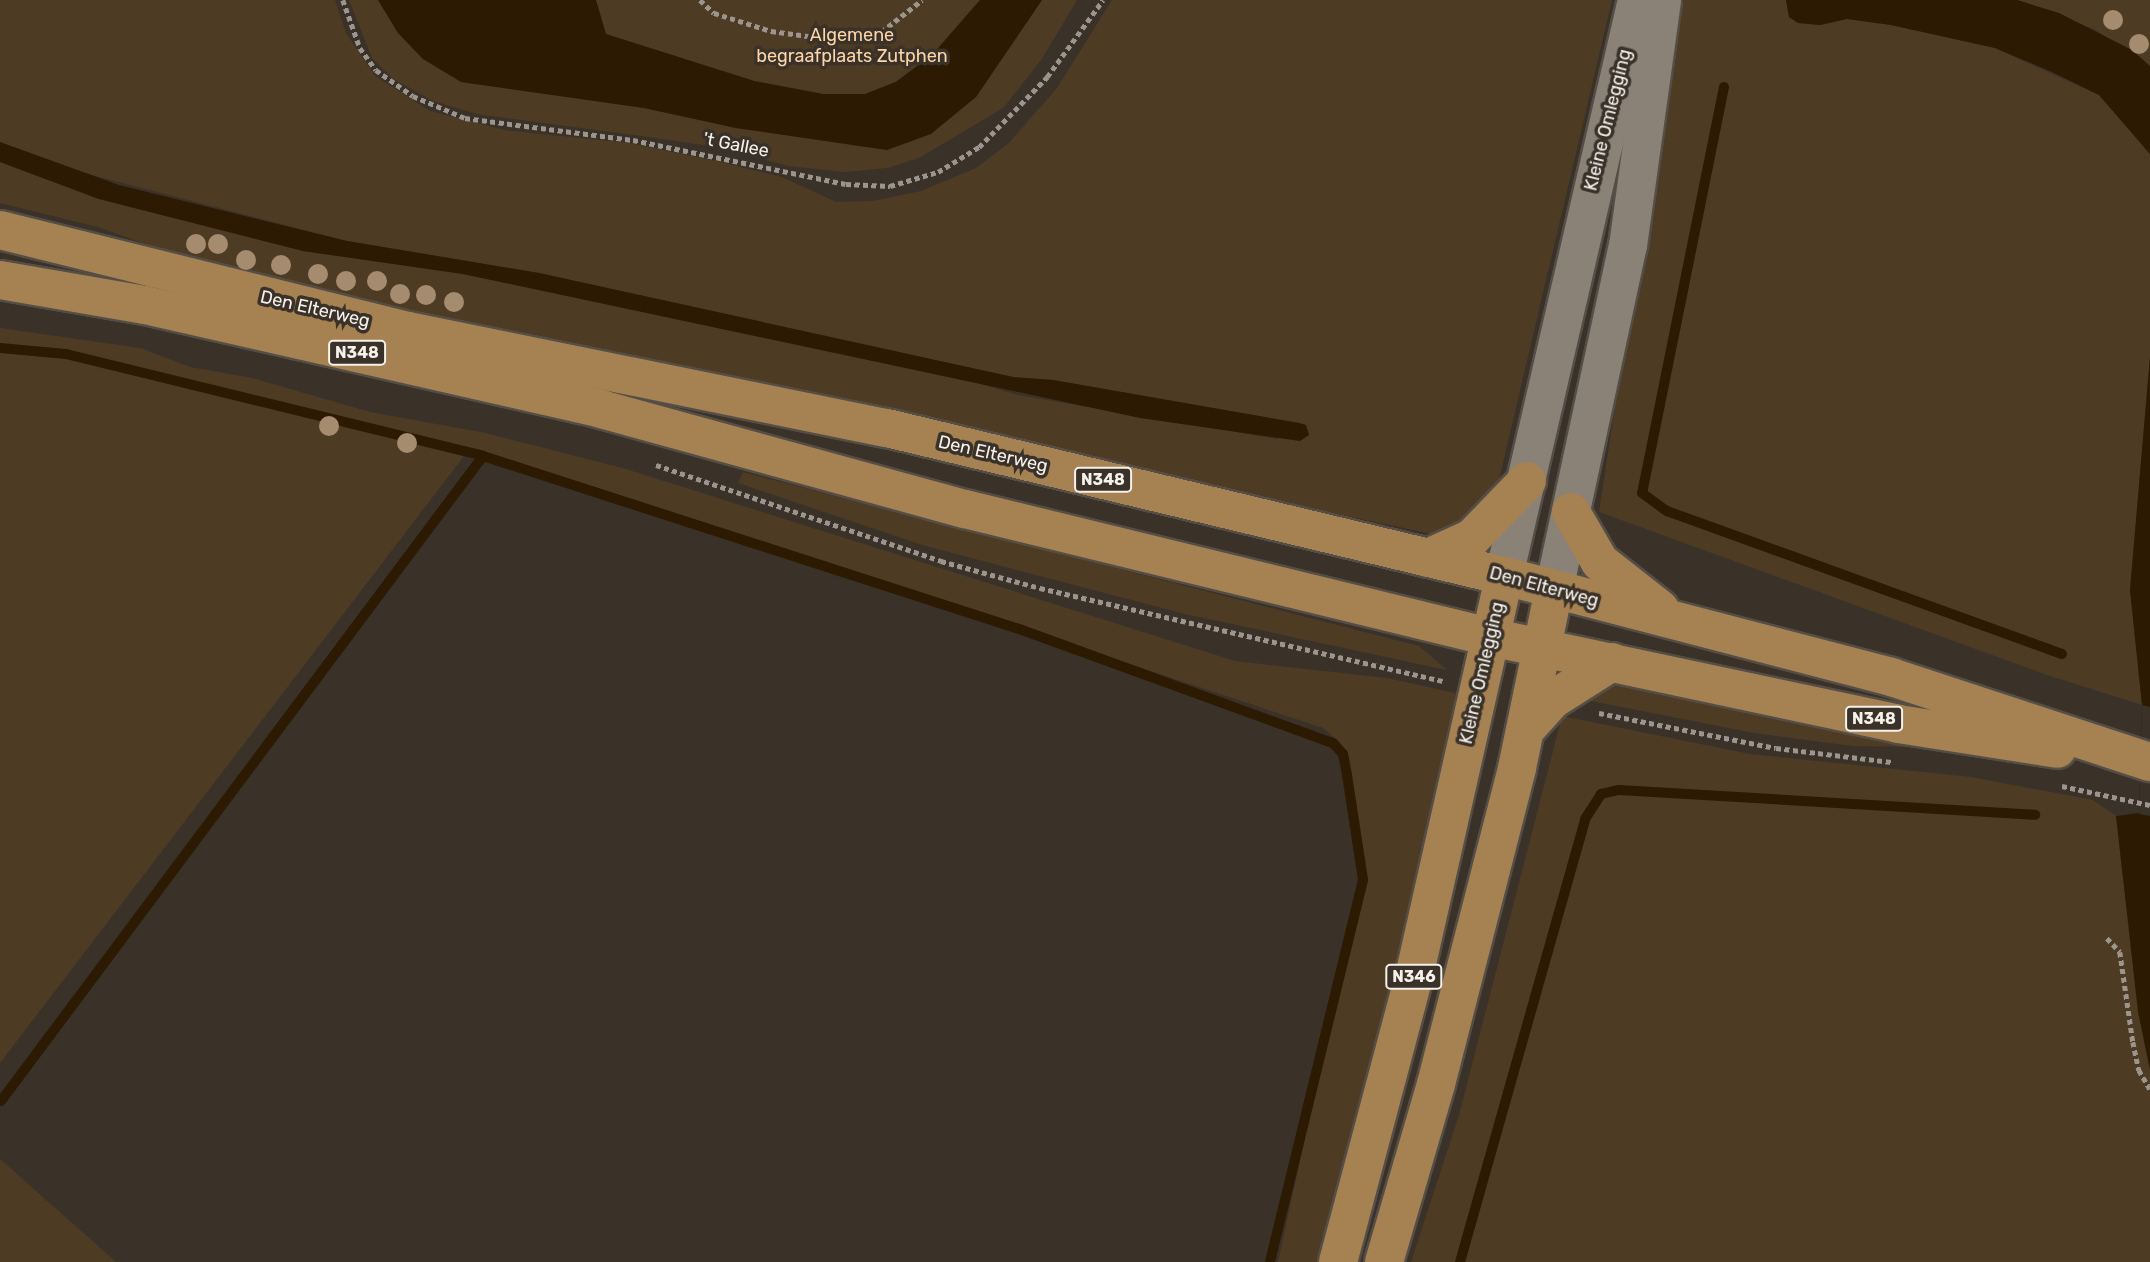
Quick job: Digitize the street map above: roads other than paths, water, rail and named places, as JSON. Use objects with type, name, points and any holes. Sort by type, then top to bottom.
[{"type":"main road","name":"Den Elterweg","points":[[0,230],[409,331],[887,428],[1504,576],[1891,677],[2144,760]]},
{"type":"main road","name":"Den Elterweg","points":[[0,280],[145,304],[601,409],[965,509],[1490,637],[1898,724],[2144,760]]},
{"type":"main road","points":[[1428,558],[1472,538],[1527,481]]},
{"type":"main road","points":[[1571,512],[1600,562],[1679,622]]},
{"type":"main road","name":"Kleine Omlegging","points":[[1338,1262],[1416,968],[1504,576]]},
{"type":"main road","name":"Kleine Omlegging","points":[[1384,1262],[1436,1084],[1525,730],[1554,590]]},
{"type":"main road","points":[[1415,617],[1439,638],[1477,689]]},
{"type":"main road","points":[[1525,730],[1552,700],[1612,662]]},
{"type":"street","name":"Kleine Omlegging","points":[[1504,576],[1637,0]]},
{"type":"street","name":"Kleine Omlegging","points":[[1554,590],[1628,246],[1662,0]]},
{"type":"waterway","points":[[1724,87],[1642,493],[1667,511],[2062,654]]},
{"type":"waterway","points":[[0,348],[66,354],[483,456],[1022,630],[1333,743],[1343,754],[1363,880],[1270,1262]]},
{"type":"waterway","points":[[1,1101],[483,456]]},
{"type":"waterway","points":[[1460,1262],[1585,819],[1601,794],[1619,790],[2035,815]]},
{"type":"park label","name":"Algemene begraafplaats Zutphen","points":[[852,46]]}]
